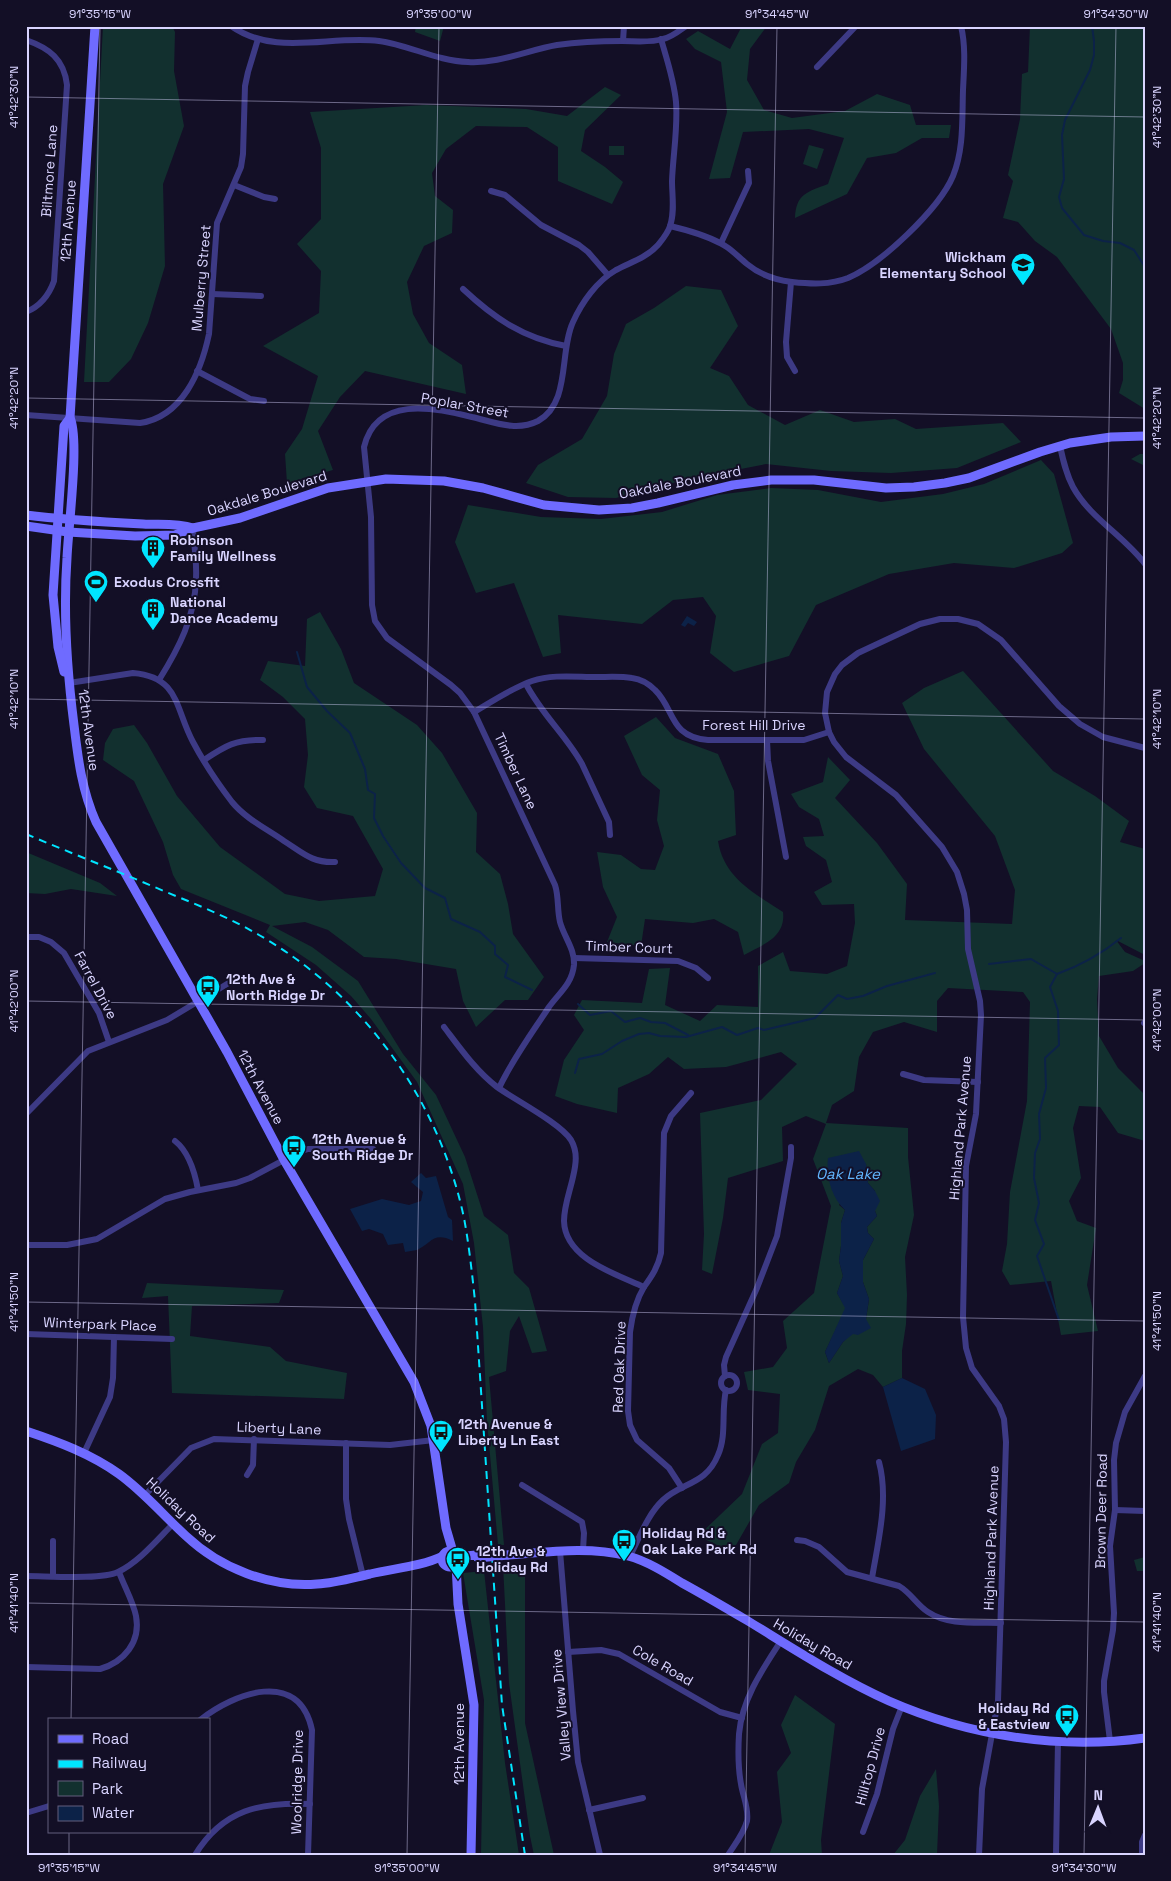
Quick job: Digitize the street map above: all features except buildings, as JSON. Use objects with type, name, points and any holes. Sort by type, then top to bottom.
[{"type":"street","name":"12th Avenue","points":[[95,26],[70,418],[74,426],[65,608],[69,684],[81,778],[96,822],[199,1002],[284,1160],[414,1382],[427,1413],[434,1440],[450,1559],[474,1705],[471,1855]]},
{"type":"street","points":[[231,26],[246,35],[277,43],[291,44],[341,39],[379,41],[407,47],[442,58],[468,62],[491,60],[558,45],[597,41],[642,42],[661,39],[673,35],[686,26]]},
{"type":"street","points":[[623,41],[624,26]]},
{"type":"street","points":[[817,67],[856,26]]},
{"type":"street","points":[[670,226],[721,243],[760,273],[777,279],[791,282],[830,283],[848,278],[865,269],[910,231],[929,212],[945,192],[957,164],[962,140],[964,49],[961,26]]},
{"type":"street","name":"Mulberry Street","points":[[26,415],[140,423],[157,419],[178,404],[197,371],[207,342],[218,224],[222,208],[234,185],[243,154],[246,86],[248,72],[258,39]]},
{"type":"street","name":"Poplar Street","points":[[366,481],[363,454],[366,438],[379,419],[396,410],[413,409],[445,412],[517,427],[540,420],[553,407],[558,399],[566,346],[572,324],[579,310],[592,291],[608,275],[646,256],[658,245],[670,226],[676,109],[674,86],[661,39]]},
{"type":"street","name":"Biltmore Lane","points":[[26,40],[40,45],[53,54],[63,68],[67,85],[54,281],[42,302],[26,312]]},
{"type":"street","points":[[721,243],[749,183],[748,171]]},
{"type":"street","points":[[234,185],[264,197],[275,199]]},
{"type":"street","points":[[491,191],[505,195],[541,226],[579,244],[608,275]]},
{"type":"street","points":[[791,282],[786,342],[787,357],[795,371]]},
{"type":"street","points":[[463,289],[496,317],[521,332],[546,342],[566,346]]},
{"type":"street","points":[[212,294],[261,296]]},
{"type":"street","points":[[197,371],[250,399],[264,401]]},
{"type":"street","name":"12th Avenue","points":[[69,684],[63,668],[55,628],[53,586],[64,426],[70,418]]},
{"type":"street","name":"Oakdale Boulevard","points":[[26,526],[68,532],[156,536],[175,535],[193,528],[240,518],[328,488],[366,481],[405,478],[444,481],[482,488],[544,505],[576,509],[612,510],[658,503],[733,485],[771,480],[814,480],[886,488],[928,486],[969,478],[1060,446],[1104,438],[1145,436]]},
{"type":"street","points":[[1060,446],[1068,476],[1080,497],[1145,564]]},
{"type":"street","name":"Timber Lane","points":[[366,481],[371,517],[372,605],[375,621],[386,638],[452,685],[474,712],[555,885],[560,924],[574,958]]},
{"type":"street","name":"Oakdale Boulevard","points":[[26,515],[147,525],[182,524],[193,528]]},
{"type":"street","points":[[159,680],[182,639],[192,612],[196,578],[193,528]]},
{"type":"street","name":"Highland Park Avenue","points":[[979,1855],[982,1789],[998,1701],[1006,1442],[1004,1419],[999,1406],[972,1368],[966,1348],[963,1317],[966,1166],[976,1114],[980,1001],[968,949],[967,910],[957,872],[942,847],[902,802],[846,757],[839,749],[829,732],[825,713],[827,692],[842,665],[858,653],[929,621],[950,618],[968,620],[993,633],[1059,706],[1080,724],[1104,737],[1145,748]]},
{"type":"street","points":[[69,684],[133,673],[143,674],[159,680],[167,686],[178,700],[192,742],[231,800],[246,816],[315,861],[335,862]]},
{"type":"street","name":"Forest Hill Drive","points":[[474,712],[526,684],[548,677],[631,678],[647,683],[653,688],[664,701],[673,721],[688,734],[701,740],[804,740],[829,732]]},
{"type":"street","points":[[526,684],[539,707],[577,755],[609,822],[610,835]]},
{"type":"street","points":[[204,760],[233,742],[250,739],[263,740]]},
{"type":"street","points":[[767,740],[768,761],[786,857]]},
{"type":"street","name":"Farrel Drive","points":[[26,937],[39,937],[51,942],[64,953],[100,1013],[109,1042]]},
{"type":"street","points":[[499,1088],[550,1006],[567,986],[573,970],[574,958]]},
{"type":"street","name":"Timber Court","points":[[574,958],[678,961],[696,968],[708,978]]},
{"type":"street","points":[[26,1114],[83,1056],[94,1048],[138,1033],[167,1020],[232,981]]},
{"type":"street","points":[[444,1027],[484,1076],[565,1133],[574,1146],[576,1162],[564,1223],[569,1240],[574,1248],[588,1260],[644,1287]]},
{"type":"street","points":[[903,1074],[924,1080],[978,1082]]},
{"type":"street","name":"Red Oak Drive","points":[[682,1488],[669,1468],[637,1440],[628,1418],[630,1332],[636,1306],[644,1287],[656,1271],[661,1253],[664,1133],[671,1116],[691,1093]]},
{"type":"street","points":[[174,1140],[193,1168],[198,1190]]},
{"type":"street","points":[[630,1556],[657,1506],[671,1494],[698,1480],[706,1473],[718,1456],[722,1438],[726,1390],[721,1383],[725,1376],[724,1365],[777,1236],[791,1158],[791,1146]]},
{"type":"street","points":[[26,1245],[67,1245],[96,1239],[165,1199],[198,1190],[236,1183],[308,1149],[373,1148]]},
{"type":"street","name":"Winterpark Place","points":[[26,1334],[172,1339]]},
{"type":"street","points":[[84,1453],[110,1396],[113,1378],[114,1337]]},
{"type":"street","points":[[725,1376],[730,1375],[734,1377],[737,1384],[733,1390],[726,1390]]},
{"type":"street","name":"Brown Deer Road","points":[[1110,1741],[1104,1681],[1113,1630],[1114,1597],[1110,1546],[1115,1510],[1113,1474],[1116,1443],[1125,1412],[1142,1387],[1145,1376]]},
{"type":"street","name":"Holiday Road","points":[[26,1431],[84,1453],[120,1474],[145,1495],[173,1524],[211,1556],[242,1572],[263,1579],[284,1584],[301,1585],[332,1582],[413,1566],[421,1567],[466,1556],[476,1555],[478,1558],[583,1550],[608,1552],[630,1556],[669,1575],[847,1680],[902,1706],[945,1722],[992,1733],[1058,1741],[1110,1741],[1145,1738]]},
{"type":"street","name":"Liberty Lane","points":[[145,1495],[182,1455],[201,1443],[223,1438],[402,1444],[434,1440]]},
{"type":"street","points":[[247,1475],[253,1465],[254,1439]]},
{"type":"street","points":[[346,1443],[346,1499],[362,1576]]},
{"type":"street","points":[[872,1578],[881,1515],[883,1476],[879,1462]]},
{"type":"street","points":[[522,1484],[582,1522],[584,1533],[583,1550]]},
{"type":"street","points":[[1115,1510],[1145,1511]]},
{"type":"street","points":[[26,1576],[100,1576],[119,1572],[135,1560],[173,1524]]},
{"type":"street","points":[[797,1540],[819,1547],[847,1572],[900,1586],[907,1590],[921,1607],[945,1620],[1001,1623]]},
{"type":"street","points":[[53,1541],[53,1576]]},
{"type":"street","name":"Valley View Drive","points":[[560,1551],[578,1762],[600,1855]]},
{"type":"street","points":[[26,1667],[100,1669],[122,1658],[133,1644],[137,1625],[135,1612],[119,1572]]},
{"type":"street","points":[[728,1855],[744,1829],[748,1814],[740,1782],[739,1766],[738,1747],[742,1718],[754,1685],[781,1641]]},
{"type":"street","name":"Cole Road","points":[[568,1652],[601,1650],[619,1654],[720,1712],[742,1718]]},
{"type":"street","name":"Woolridge Drive","points":[[203,1718],[219,1707],[264,1690],[280,1692],[296,1700],[307,1713],[312,1730],[308,1855]]},
{"type":"street","name":"Hilltop Drive","points":[[863,1832],[877,1794],[893,1729],[902,1706]]},
{"type":"street","points":[[1056,1855],[1058,1741]]},
{"type":"street","points":[[589,1810],[643,1798]]},
{"type":"street","points":[[195,1855],[205,1840],[216,1830],[243,1812],[263,1805],[310,1804]]},
{"type":"street","points":[[26,1813],[48,1806]]},
{"type":"street","points":[[1142,1855],[1142,1842],[1145,1835]]},
{"type":"green space","points":[[103,26],[172,26],[175,32],[174,71],[184,126],[163,184],[165,266],[148,323],[131,359],[109,382],[84,382]]},
{"type":"green space","points":[[416,26],[444,26],[440,41],[415,32]]},
{"type":"green space","points":[[742,26],[767,26],[750,49],[747,80],[764,110],[792,118],[845,111],[877,94],[910,105],[916,125],[951,125],[949,138],[922,138],[896,153],[867,158],[847,194],[795,218],[800,199],[814,189],[828,184],[844,138],[809,129],[743,132],[730,178],[709,179],[727,112],[721,62],[695,49],[686,39],[698,31],[730,49]]},
{"type":"green space","points":[[1030,26],[1145,26],[1145,409],[1119,393],[1123,380],[1123,363],[1111,329],[1057,257],[1035,241],[1018,222],[1003,218],[1013,181],[1008,175],[1020,119],[1022,74],[1028,72]]},
{"type":"green space","points":[[605,87],[621,95],[585,130],[581,151],[623,182],[612,204],[558,181],[558,147],[527,127],[476,126],[446,149],[432,173],[435,196],[453,210],[452,233],[424,246],[407,282],[413,314],[429,343],[462,365],[466,394],[365,371],[340,397],[318,431],[333,470],[287,483],[285,454],[302,429],[318,376],[263,346],[319,313],[321,271],[297,244],[321,219],[321,148],[310,112],[426,105],[526,109],[567,116]]},
{"type":"green space","points":[[809,145],[824,149],[817,169],[803,164]]},
{"type":"green space","points":[[609,146],[624,146],[624,155],[609,155]]},
{"type":"green space","points":[[686,286],[721,290],[738,326],[710,368],[729,376],[748,405],[785,425],[820,410],[854,422],[895,419],[916,429],[1003,423],[1021,442],[957,468],[891,473],[831,471],[766,464],[684,480],[616,498],[568,497],[526,483],[538,465],[582,439],[607,396],[614,354],[626,324]]},
{"type":"green space","points":[[1140,454],[1145,454],[1145,466],[1131,459]]},
{"type":"green space","points":[[1041,460],[1054,474],[1073,543],[1062,553],[1014,568],[954,563],[889,574],[816,605],[789,656],[734,672],[710,653],[716,616],[703,597],[673,600],[642,624],[558,615],[561,653],[543,657],[514,583],[476,593],[455,542],[468,505],[541,517],[601,519],[662,512],[717,495],[771,488],[818,490],[881,502],[943,494],[984,484]]},
{"type":"green space","points":[[320,612],[341,649],[354,683],[417,725],[442,753],[477,813],[476,852],[500,874],[513,934],[544,977],[528,1000],[505,1000],[476,1027],[463,1001],[456,969],[396,959],[364,957],[328,930],[305,922],[272,926],[312,947],[358,981],[403,1054],[436,1095],[465,1157],[484,1216],[508,1235],[514,1273],[529,1288],[547,1351],[532,1353],[519,1316],[510,1331],[506,1371],[489,1377],[504,1545],[498,1545],[487,1421],[483,1327],[474,1243],[463,1184],[417,1082],[371,1019],[351,996],[316,965],[266,932],[270,925],[181,889],[173,875],[163,842],[134,781],[103,760],[105,743],[113,729],[134,725],[147,743],[177,796],[220,847],[285,894],[319,901],[375,896],[383,869],[353,816],[317,808],[304,787],[308,755],[305,719],[283,697],[260,680],[268,661],[305,666],[307,619]]},
{"type":"green space","points":[[963,671],[1053,771],[1095,796],[1129,821],[1120,842],[1145,849],[1145,955],[1116,940],[1125,952],[1145,961],[1145,963],[1133,971],[1099,976],[1097,999],[1099,1036],[1118,1068],[1145,1095],[1145,1141],[1118,1133],[1100,1107],[1079,1106],[1073,1128],[1081,1178],[1069,1201],[1077,1221],[1096,1228],[1087,1285],[1098,1331],[1061,1335],[1051,1281],[1010,1285],[1002,1271],[1007,1244],[1010,1192],[1027,1101],[1030,1002],[1023,992],[948,988],[937,1001],[937,1032],[904,1022],[873,1032],[859,1057],[854,1091],[832,1105],[826,1123],[908,1128],[908,1157],[914,1215],[905,1257],[907,1295],[906,1324],[902,1351],[902,1378],[883,1387],[873,1375],[858,1369],[829,1386],[815,1430],[796,1462],[789,1483],[759,1505],[732,1552],[698,1536],[742,1494],[762,1444],[778,1433],[780,1394],[748,1390],[744,1372],[773,1367],[787,1348],[783,1321],[814,1293],[831,1206],[813,1159],[826,1124],[806,1116],[782,1127],[783,1161],[728,1178],[723,1218],[712,1274],[702,1270],[704,1234],[700,1113],[761,1100],[797,1064],[781,1052],[726,1067],[684,1069],[668,1057],[649,1074],[618,1088],[617,1113],[577,1104],[555,1096],[564,1060],[584,1030],[574,1015],[582,1000],[642,1003],[649,969],[670,968],[665,1005],[700,1021],[717,1005],[758,1007],[758,966],[783,952],[790,971],[827,974],[847,966],[855,923],[854,904],[822,905],[814,892],[832,882],[826,860],[806,846],[803,837],[824,836],[819,819],[799,807],[791,794],[823,782],[828,757],[850,780],[835,798],[877,843],[907,884],[905,920],[1012,924],[1015,890],[995,836],[924,749],[902,703],[924,688]],"holes":[[[866,1164],[868,1183],[875,1191],[875,1211],[877,1216],[867,1227],[868,1233],[874,1239],[863,1260],[863,1282],[869,1299],[866,1319],[843,1342],[829,1363],[825,1352],[846,1308],[837,1293],[843,1276],[839,1261],[841,1223],[845,1210],[839,1205]]]},
{"type":"green space","points":[[656,717],[675,738],[718,754],[734,791],[736,835],[718,841],[721,854],[734,875],[742,883],[783,912],[783,921],[777,934],[765,944],[744,955],[738,932],[714,919],[693,923],[645,919],[641,946],[607,942],[617,917],[603,887],[597,852],[621,855],[641,869],[655,870],[664,846],[657,820],[660,790],[642,775],[624,736]]},
{"type":"green space","points":[[26,852],[100,883],[117,896],[71,889],[45,894],[26,893]]},
{"type":"green space","points":[[147,1283],[284,1290],[279,1303],[192,1306],[190,1336],[270,1347],[286,1361],[347,1373],[344,1399],[172,1393],[168,1296],[142,1298]]},
{"type":"green space","points":[[1145,1557],[1145,1571],[1137,1571],[1134,1560]]},
{"type":"green space","points":[[525,1564],[525,1723],[554,1855],[534,1855],[509,1683],[503,1565]]},
{"type":"green space","points":[[484,1571],[505,1763],[519,1855],[481,1855],[484,1700],[463,1573]]},
{"type":"green space","points":[[795,1695],[835,1724],[821,1840],[822,1855],[769,1855],[782,1822],[777,1772],[791,1753],[781,1725]]},
{"type":"green space","points":[[936,1769],[939,1806],[937,1855],[893,1855],[905,1840],[920,1796]]},
{"type":"water","points":[[687,616],[697,622],[694,626],[688,623],[685,627],[681,625]]},
{"type":"water","name":"Oak Lake","points":[[859,1151],[866,1164],[868,1183],[880,1201],[875,1211],[877,1216],[867,1227],[868,1233],[874,1239],[863,1260],[863,1282],[869,1299],[866,1319],[871,1328],[858,1335],[853,1334],[843,1342],[829,1363],[825,1352],[845,1308],[837,1293],[843,1276],[839,1261],[841,1223],[845,1210],[836,1199],[830,1186],[828,1158]]},
{"type":"water","points":[[421,1173],[426,1178],[436,1176],[448,1217],[452,1220],[453,1241],[441,1237],[417,1250],[405,1252],[403,1243],[388,1245],[383,1234],[369,1229],[362,1231],[350,1209],[382,1199],[409,1205],[421,1201],[423,1192],[411,1182]]},
{"type":"water","points":[[902,1378],[925,1389],[936,1415],[935,1439],[901,1451],[883,1387]]},
{"type":"waterway","points":[[1092,26],[1094,55],[1090,70],[1065,120],[1062,135],[1064,179],[1059,197],[1062,208],[1084,235],[1103,241],[1120,243],[1134,250],[1145,267]]},
{"type":"waterway","points":[[297,652],[307,687],[327,711],[350,733],[365,769],[368,790],[375,794],[374,818],[383,836],[401,863],[425,888],[445,898],[451,919],[480,932],[495,946],[495,954],[508,965],[505,977],[532,990]]},
{"type":"waterway","points":[[989,964],[1031,959],[1057,974],[1090,959],[1106,950],[1121,938]]},
{"type":"waterway","points":[[575,1073],[579,1059],[602,1054],[622,1041],[639,1034],[649,1033],[660,1036],[686,1037],[722,1027],[737,1035],[758,1028],[764,1030],[815,1018],[838,995],[847,999],[863,996],[887,986],[935,973]]},
{"type":"waterway","points":[[1057,974],[1050,987],[1058,1011],[1059,1045],[1045,1058],[1046,1088],[1039,1114],[1040,1139],[1035,1153],[1034,1178],[1039,1203],[1035,1220],[1044,1244],[1037,1256],[1059,1320]]},
{"type":"waterway","points":[[578,1004],[590,1015],[611,1011],[625,1022],[640,1018],[651,1022],[665,1023],[688,1035]]},
{"type":"railway","points":[[26,834],[225,917],[259,935],[297,960],[332,988],[363,1020],[391,1055],[416,1092],[436,1132],[452,1174],[464,1218],[470,1259],[475,1301],[502,1705],[525,1855]]},
{"type":"place","name":"Wickham Elementary School","points":[[1023,286]]},
{"type":"place","name":"Robinson Family Wellness","points":[[153,569]]},
{"type":"place","name":"Exodus Crossfit","points":[[96,603]]},
{"type":"place","name":"National Dance Academy","points":[[153,631]]},
{"type":"place","name":"12th Ave & North Ridge Dr","points":[[208,1008]]},
{"type":"place","name":"12th Avenue & South Ridge Dr","points":[[294,1168]]},
{"type":"place","name":"12th Avenue & Liberty Ln East","points":[[441,1453]]},
{"type":"place","name":"Holiday Rd & Oak Lake Park Rd","points":[[624,1562]]},
{"type":"place","name":"12th Ave & Holiday Rd","points":[[458,1580]]},
{"type":"place","name":"Holiday Rd & Eastview","points":[[1067,1737]]}]
